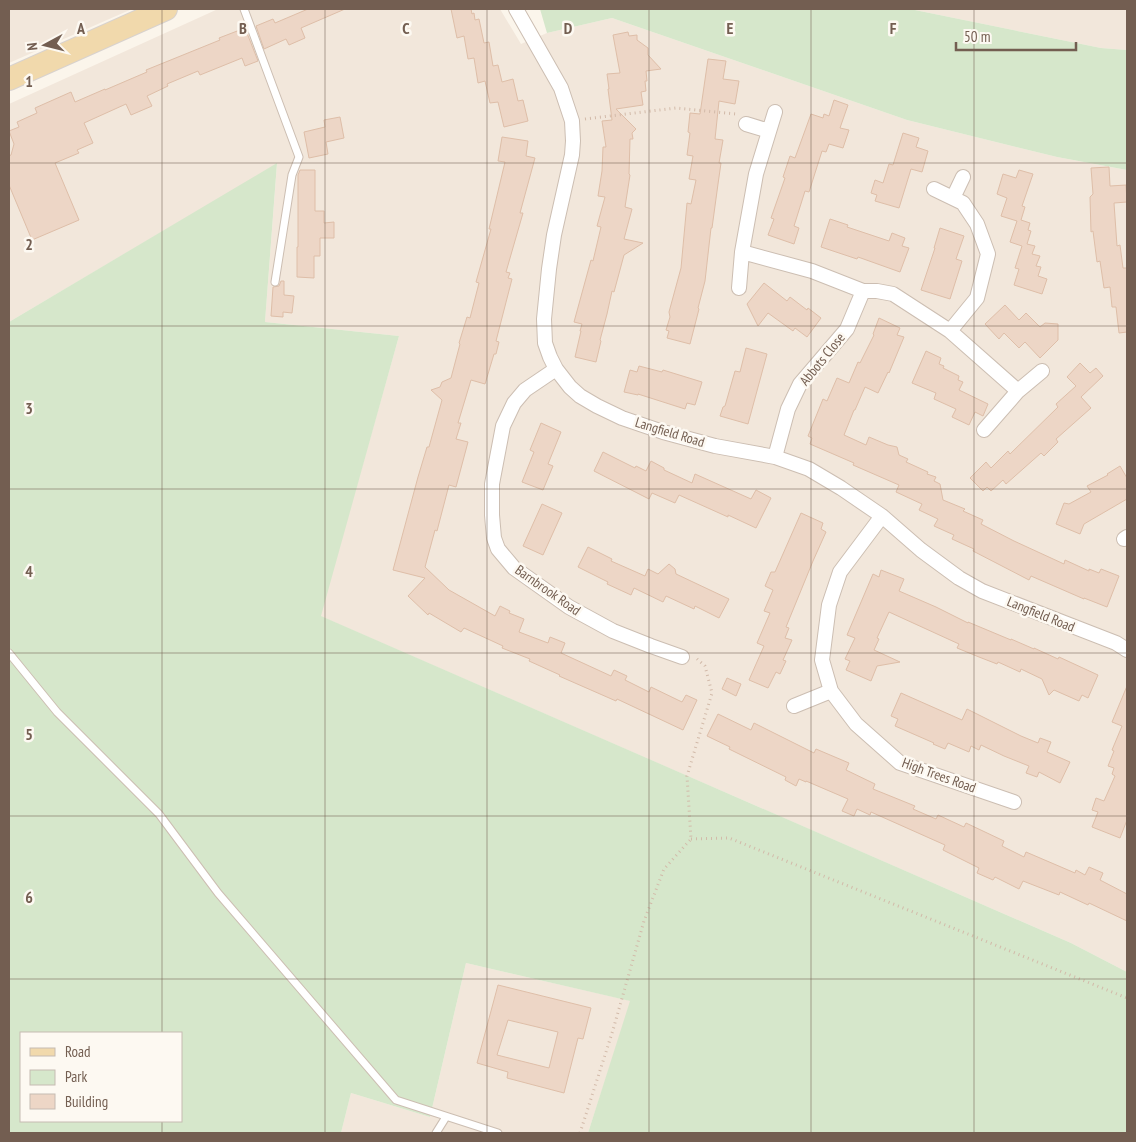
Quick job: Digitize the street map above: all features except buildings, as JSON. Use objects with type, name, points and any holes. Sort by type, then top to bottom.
[{"type":"main road","points":[[9,79],[166,9]]},
{"type":"street","name":"Langfield Road","points":[[516,9],[561,88],[572,121],[572,154],[554,236],[544,319],[545,343],[556,369],[570,387],[580,396],[597,406],[622,418],[662,432],[715,446],[775,457],[809,469],[882,516],[921,550],[959,578],[982,591],[1116,643],[1127,650]]},
{"type":"street","points":[[739,288],[742,252],[756,174],[775,112]]},
{"type":"street","points":[[746,124],[769,131]]},
{"type":"street","points":[[953,198],[963,177]]},
{"type":"street","points":[[934,189],[963,204],[977,224],[988,254],[977,298],[950,331]]},
{"type":"street","points":[[742,252],[812,271],[863,290],[893,294],[950,331],[1018,392]]},
{"type":"street","name":"Abbots Close","points":[[775,457],[788,409],[800,384],[847,329],[863,290]]},
{"type":"street","name":"Barnbrook Road","points":[[556,369],[525,390],[514,403],[502,426],[492,484],[494,538],[498,548],[514,568],[569,607],[613,631],[682,657]]},
{"type":"street","points":[[984,430],[1018,392],[1042,371]]},
{"type":"street","name":"High Trees Road","points":[[882,516],[840,572],[829,604],[822,660],[831,691],[856,724],[900,763],[1014,802]]},
{"type":"street","points":[[794,706],[831,691]]},
{"type":"lane","points":[[244,9],[299,157],[292,175],[275,282]]},
{"type":"lane","points":[[9,653],[57,712],[159,814],[218,893],[396,1100],[498,1133]]},
{"type":"lane","points":[[436,1133],[446,1117]]},
{"type":"path","points":[[572,121],[676,108],[739,114],[746,124]]},
{"type":"path","points":[[580,1133],[613,1030],[644,920],[664,869],[691,839],[688,776],[712,693],[705,666],[686,649],[682,657]]},
{"type":"path","points":[[691,839],[730,838],[1127,998]]},
{"type":"shaded area","points":[[9,9],[132,9],[9,63]]},
{"type":"shaded area","points":[[218,9],[500,9],[521,44],[547,33],[612,18],[907,120],[1057,157],[1127,170],[1127,972],[1071,943],[320,616],[399,336],[265,322],[277,164],[9,322],[9,104]]},
{"type":"shaded area","points":[[910,9],[1127,9],[1127,50],[1101,48]]},
{"type":"shaded area","points":[[466,963],[631,1001],[588,1133],[341,1133],[351,1093],[430,1117]]},
{"type":"green space","points":[[540,9],[910,9],[1101,48],[1127,50],[1127,170],[1057,157],[907,120],[612,18],[547,33]]},
{"type":"green space","points":[[277,163],[265,322],[399,336],[321,616],[1071,943],[1127,972],[1127,1133],[588,1133],[630,1001],[466,963],[430,1117],[351,1093],[341,1133],[9,1133],[9,322]]}]
